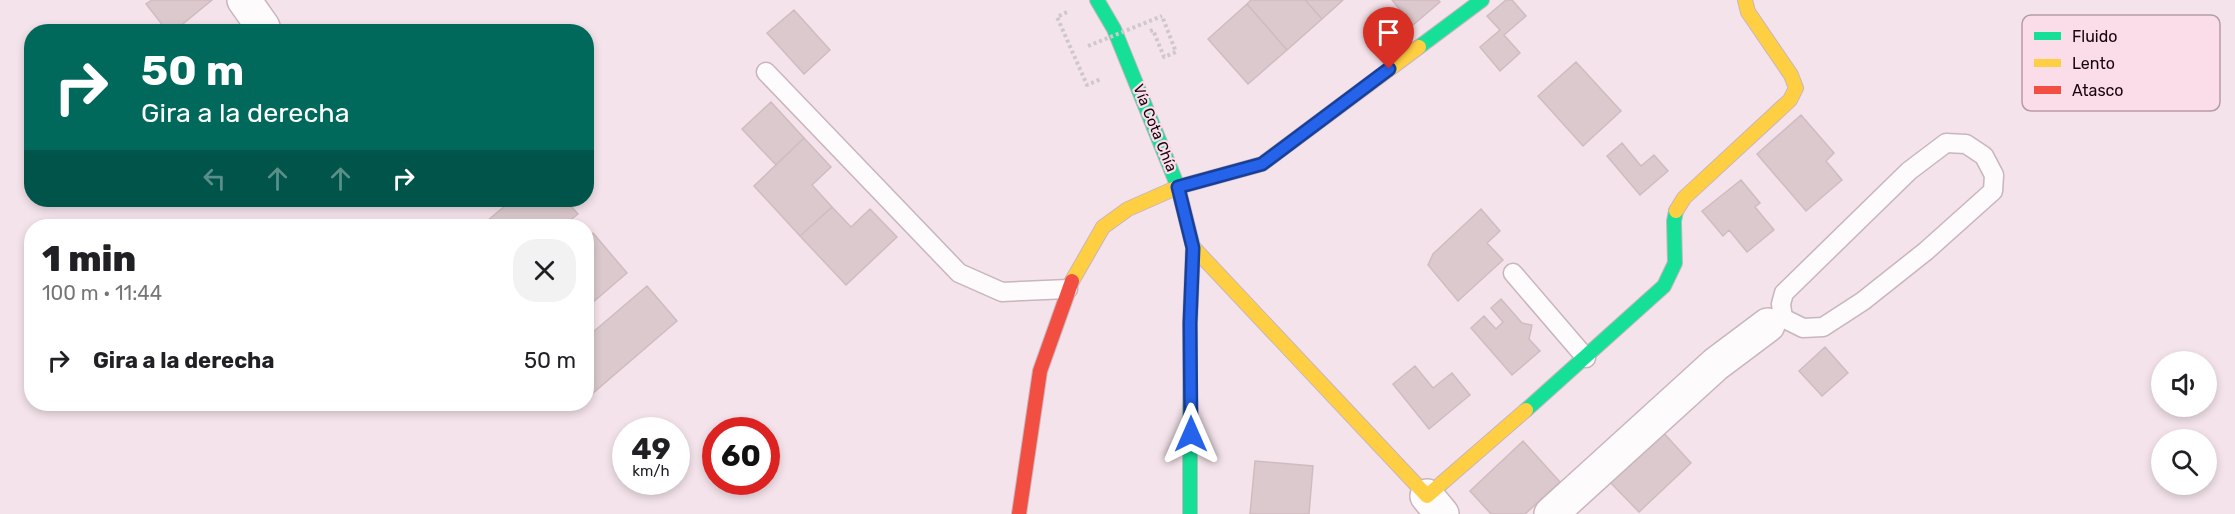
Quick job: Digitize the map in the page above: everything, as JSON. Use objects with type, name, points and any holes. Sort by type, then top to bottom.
[{"type":"street","points":[[244,0],[261,24]]},
{"type":"street","name":"Vía Cota Chía","points":[[1097,0],[1114,29],[1178,187],[1193,248],[1190,323],[1190,514]]},
{"type":"street","points":[[1019,514],[1040,371],[1068,289],[1102,227],[1128,209],[1178,187],[1262,164],[1482,0]]},
{"type":"street","points":[[1193,248],[1435,505],[1586,358],[1664,286],[1672,274],[1676,259],[1673,223],[1676,209],[1684,198],[1790,100],[1796,88],[1791,75],[1748,12],[1746,0]]},
{"type":"street","points":[[1551,514],[1716,364],[1776,322]]},
{"type":"lane","points":[[766,72],[958,273],[1002,292],[1068,289]]},
{"type":"lane","points":[[1946,143],[1966,144],[1984,156],[1994,175],[1992,191],[1926,251],[1863,301],[1823,327],[1803,328],[1776,322],[1784,293],[1909,171],[1946,143]]},
{"type":"lane","points":[[1513,273],[1586,358]]},
{"type":"path","points":[[1075,8],[1057,17],[1088,85],[1102,78]]},
{"type":"path","points":[[1093,57],[1088,46],[1162,16]]},
{"type":"building","points":[[152,0],[212,0],[183,24],[162,24],[146,4]]},
{"type":"building","points":[[1251,0],[1305,0],[1322,19],[1287,50],[1247,4]]},
{"type":"building","points":[[1305,0],[1343,0],[1322,19]]},
{"type":"building","points":[[1392,0],[1438,0],[1440,2],[1413,25]]},
{"type":"building","points":[[1506,0],[1512,0],[1526,16],[1504,35],[1520,53],[1500,71],[1480,47],[1500,30],[1487,16]]},
{"type":"building","points":[[1247,4],[1287,50],[1248,84],[1208,39]]},
{"type":"building","points":[[794,10],[830,50],[804,74],[767,33]]},
{"type":"building","points":[[1576,62],[1621,111],[1583,146],[1538,96]]},
{"type":"building","points":[[771,102],[804,138],[776,165],[742,129]]},
{"type":"building","points":[[1801,115],[1834,153],[1826,161],[1842,180],[1806,211],[1757,154]]},
{"type":"building","points":[[804,138],[831,167],[812,185],[832,207],[800,236],[754,186]]},
{"type":"building","points":[[1622,143],[1641,166],[1654,155],[1668,171],[1640,195],[1607,156]]},
{"type":"building","points":[[1741,180],[1760,203],[1755,207],[1774,230],[1747,252],[1729,230],[1723,236],[1702,211]]},
{"type":"building","points":[[504,207],[572,207],[578,214],[572,219],[489,219]]},
{"type":"building","points":[[832,207],[851,227],[870,209],[897,237],[846,285],[800,236]]},
{"type":"building","points":[[1481,209],[1500,231],[1487,243],[1503,260],[1458,301],[1428,265],[1433,254]]},
{"type":"building","points":[[594,234],[627,273],[594,301]]},
{"type":"building","points":[[647,286],[677,321],[594,392],[594,331]]},
{"type":"building","points":[[1501,299],[1522,323],[1532,325],[1529,339],[1540,351],[1512,375],[1471,328],[1484,316],[1496,329],[1503,322],[1491,308]]},
{"type":"building","points":[[1825,347],[1848,373],[1822,396],[1799,371]]},
{"type":"building","points":[[1415,366],[1433,388],[1452,373],[1470,395],[1429,429],[1393,384]]},
{"type":"building","points":[[1661,430],[1691,463],[1639,512],[1608,480]]},
{"type":"building","points":[[1523,441],[1560,482],[1525,514],[1491,514],[1470,491]]},
{"type":"building","points":[[1255,461],[1313,466],[1309,514],[1250,514]]},
{"type":"traffic: fast","points":[[1097,0],[1114,29],[1178,187],[1193,247],[1190,323],[1190,514]]},
{"type":"traffic: fast","points":[[1419,47],[1482,0]]},
{"type":"traffic: fast","points":[[1526,410],[1664,286],[1675,263],[1674,221],[1676,211]]},
{"type":"traffic: slow","points":[[1676,211],[1684,198],[1790,100],[1796,88],[1791,75],[1748,12],[1745,0]]},
{"type":"traffic: slow","points":[[1072,281],[1103,227],[1128,209],[1178,187],[1262,164],[1419,47]]},
{"type":"traffic: slow","points":[[1193,247],[1427,496],[1526,410]]},
{"type":"traffic: jam","points":[[1019,514],[1040,371],[1072,281]]},
{"type":"route","points":[[1191,434],[1190,323],[1193,248],[1178,187],[1262,164],[1389,69]]}]
